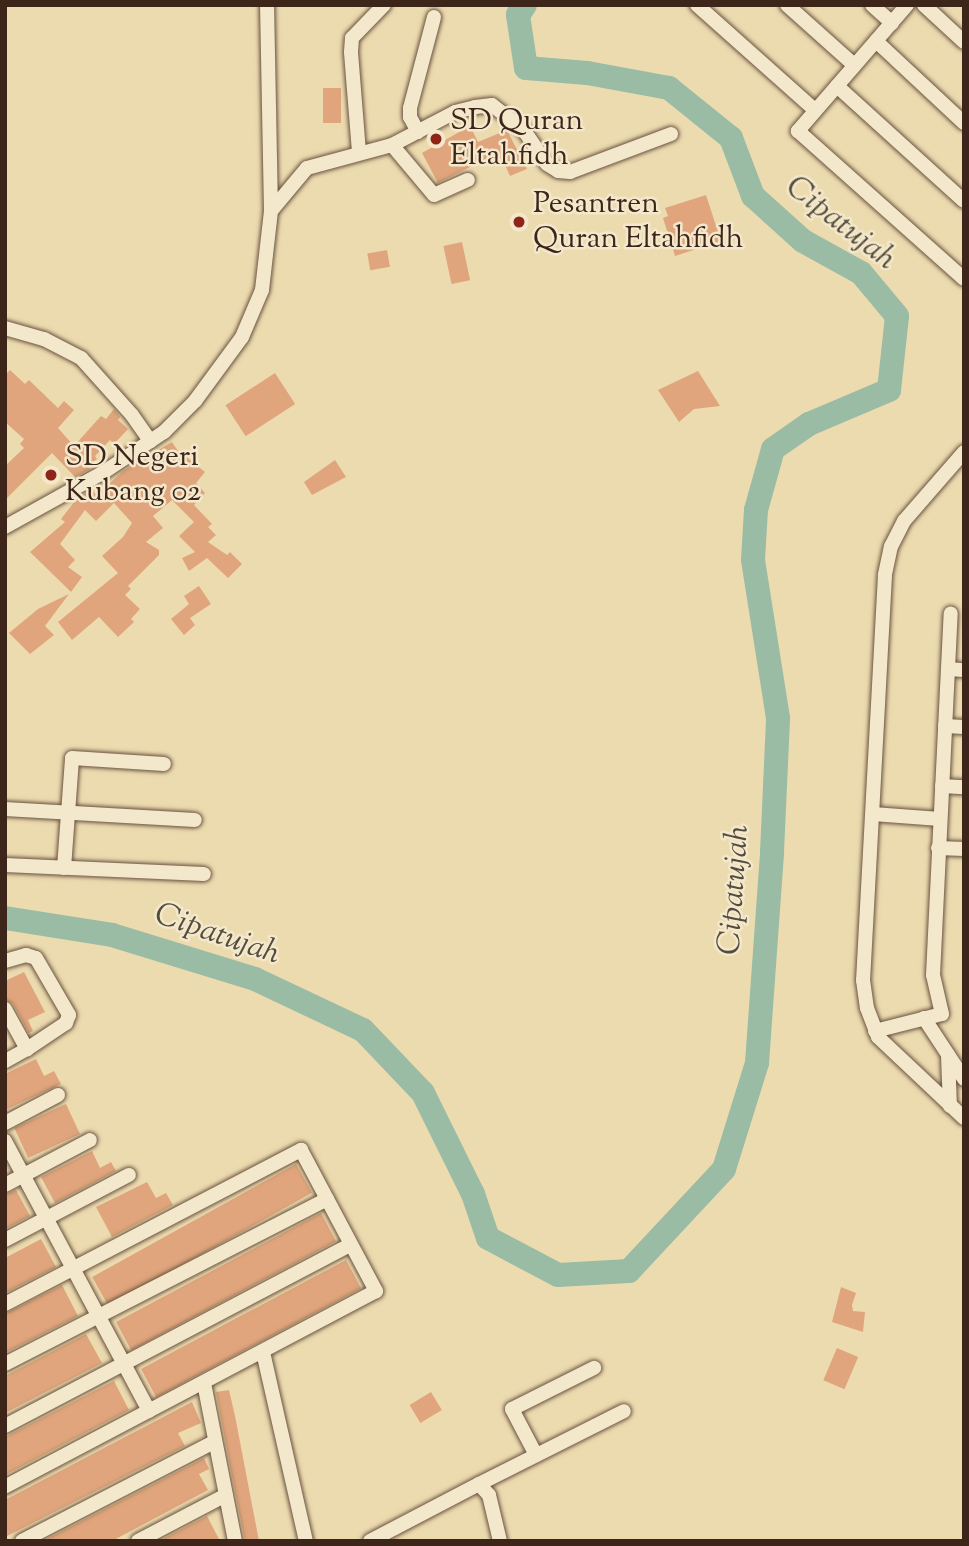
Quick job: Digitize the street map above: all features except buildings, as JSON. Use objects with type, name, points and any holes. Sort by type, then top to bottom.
[{"type":"street","points":[[5,527],[104,472],[150,442],[195,401],[242,337],[262,290],[271,211],[267,5]]},
{"type":"street","points":[[359,152],[352,38],[384,5]]},
{"type":"street","points":[[697,5],[816,110]]},
{"type":"street","points":[[787,5],[854,65]]},
{"type":"street","points":[[872,5],[891,23]]},
{"type":"street","points":[[907,5],[798,131],[964,279]]},
{"type":"street","points":[[924,5],[964,42]]},
{"type":"street","points":[[418,132],[410,117],[410,108],[434,17]]},
{"type":"street","points":[[876,41],[964,123]]},
{"type":"street","points":[[836,86],[964,201]]},
{"type":"street","points":[[271,211],[307,168],[392,145],[455,112],[492,105],[523,129],[547,164],[558,171],[570,172],[671,134]]},
{"type":"street","points":[[392,145],[434,195],[468,180]]},
{"type":"street","points":[[5,328],[44,339],[81,358],[132,415],[150,442]]},
{"type":"street","points":[[964,452],[904,521],[891,546],[885,575],[863,980],[867,1008],[878,1037],[964,1118]]},
{"type":"street","points":[[875,1031],[942,1014],[933,975],[951,614]]},
{"type":"street","points":[[948,669],[964,670]]},
{"type":"street","points":[[945,726],[964,727]]},
{"type":"street","points":[[64,868],[72,758],[163,764]]},
{"type":"street","points":[[942,786],[964,787]]},
{"type":"street","points":[[5,809],[195,820]]},
{"type":"street","points":[[873,814],[940,819]]},
{"type":"street","points":[[938,848],[964,849]]},
{"type":"street","points":[[5,865],[204,874]]},
{"type":"street","points":[[5,961],[26,955],[36,958],[69,1015],[66,1023],[5,1061]]},
{"type":"street","points":[[5,1009],[27,1049]]},
{"type":"street","points":[[924,1018],[964,1079]]},
{"type":"street","points":[[947,1054],[950,1105]]},
{"type":"street","points":[[5,1123],[58,1095]]},
{"type":"street","points":[[5,1185],[90,1140]]},
{"type":"street","points":[[5,1141],[149,1411]]},
{"type":"street","points":[[5,1304],[301,1150],[376,1289],[375,1293],[5,1487]]},
{"type":"street","points":[[5,1240],[129,1175]]},
{"type":"street","points":[[5,1364],[96,1315],[327,1199]]},
{"type":"street","points":[[5,1426],[124,1366],[350,1245]]},
{"type":"street","points":[[263,1352],[306,1541]]},
{"type":"street","points":[[536,1455],[512,1409],[594,1368]]},
{"type":"street","points":[[204,1383],[235,1541]]},
{"type":"street","points":[[370,1541],[624,1411]]},
{"type":"street","points":[[22,1541],[214,1442]]},
{"type":"street","points":[[479,1484],[489,1495],[500,1541]]},
{"type":"street","points":[[138,1541],[226,1495]]},
{"type":"waterway","name":"Cipatujah","points":[[5,918],[112,935],[255,979],[363,1030],[423,1093],[473,1194],[488,1238],[558,1275],[629,1271],[724,1169],[757,1063],[772,852],[778,718],[753,560],[756,510],[773,449],[809,424],[889,390],[897,316],[861,273],[803,241],[753,196],[731,138],[669,88],[587,73],[526,68],[518,15],[525,5]]},
{"type":"place","name":"SD Quran Eltahfidh","points":[[436,139]]},
{"type":"place","name":"Pesantren Quran Eltahfidh","points":[[519,222]]},
{"type":"place","name":"SD Negeri Kubang 02","points":[[51,475]]}]
